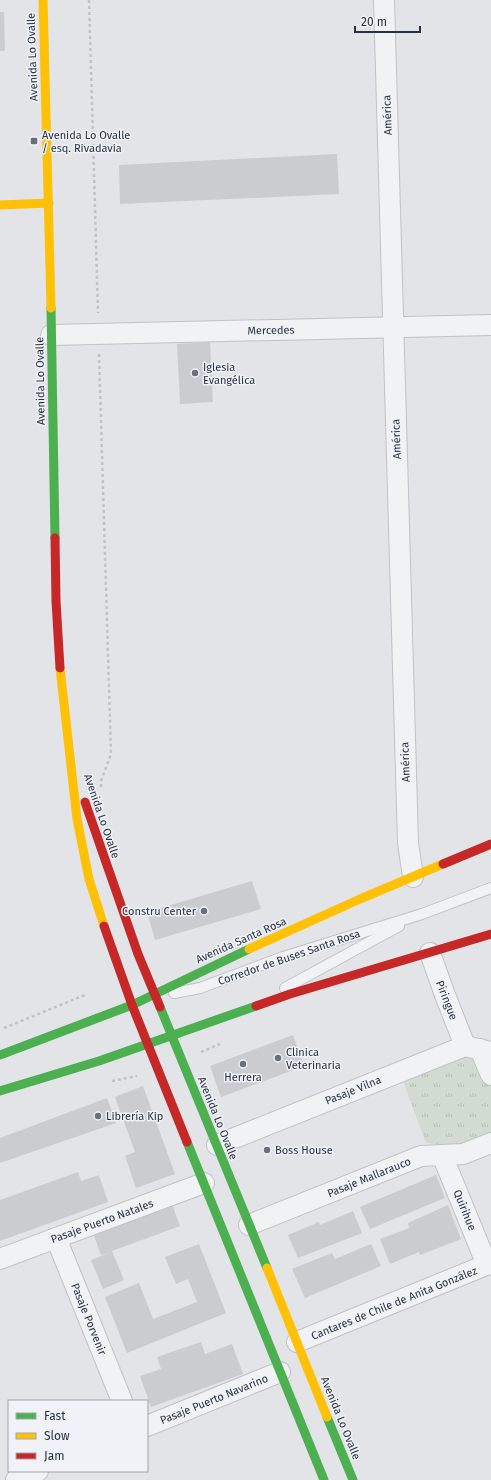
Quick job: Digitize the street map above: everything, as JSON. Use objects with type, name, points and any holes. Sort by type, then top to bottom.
[{"type":"main road","name":"Avenida Lo Ovalle","points":[[43,0],[49,203],[56,601],[59,663],[77,819],[89,879],[108,939],[132,1005],[324,1480]]},
{"type":"main road","points":[[0,205],[49,203]]},
{"type":"main road","name":"Avenida Lo Ovalle","points":[[70,761],[154,994],[353,1480]]},
{"type":"main road","name":"Avenida Santa Rosa","points":[[0,1055],[132,1005],[228,959],[491,844]]},
{"type":"main road","points":[[0,1091],[99,1061],[257,1005],[491,934]]},
{"type":"street","name":"América","points":[[384,0],[407,835],[413,877]]},
{"type":"street","name":"Mercedes","points":[[51,335],[491,325]]},
{"type":"street","name":"Piringue","points":[[430,953],[445,995],[479,1049],[491,1075]]},
{"type":"street","name":"Pasaje Vilna","points":[[217,1145],[479,1049]]},
{"type":"street","name":"Pasaje Mallarauco","points":[[249,1225],[421,1156],[462,1154],[491,1143]]},
{"type":"street","name":"Quirihue","points":[[442,1155],[489,1264]]},
{"type":"street","name":"Pasaje Puerto Natales","points":[[0,1259],[204,1182]]},
{"type":"street","name":"Pasaje Porvenir","points":[[56,1238],[122,1400]]},
{"type":"street","name":"Cantares de Chile de Anita González","points":[[297,1342],[489,1264]]},
{"type":"street","name":"Pasaje Puerto Navarino","points":[[148,1426],[280,1372]]},
{"type":"street","points":[[16,1480],[36,1472]]},
{"type":"lane","name":"Corredor de Buses Santa Rosa","points":[[154,994],[171,993],[200,988],[283,957],[422,914],[491,888]]},
{"type":"lane","name":"Corredor de Buses Santa Rosa","points":[[257,1005],[297,980],[422,914]]},
{"type":"path","points":[[89,0],[111,744]]},
{"type":"path","points":[[0,1030],[85,995]]},
{"type":"green space","points":[[469,1057],[486,1066],[491,1080],[491,1134],[455,1146],[426,1143],[402,1078],[455,1058]]},
{"type":"building","points":[[0,12],[4,12],[5,51],[0,51]]},
{"type":"building","points":[[337,154],[339,194],[120,204],[119,165]]},
{"type":"building","name":"Iglesia Evangélica","points":[[210,342],[213,402],[180,404],[177,344]]},
{"type":"building","name":"Constru Center","points":[[252,881],[261,909],[155,940],[147,912]]},
{"type":"building","points":[[293,1035],[304,1066],[221,1097],[210,1066]]},
{"type":"building","points":[[143,1086],[175,1174],[136,1188],[125,1156],[135,1152],[115,1097]]},
{"type":"building","points":[[107,1098],[116,1123],[0,1163],[0,1138]]},
{"type":"building","points":[[78,1172],[81,1181],[99,1175],[108,1202],[0,1241],[0,1200]]},
{"type":"building","points":[[436,1175],[445,1198],[370,1229],[360,1207]]},
{"type":"building","points":[[172,1204],[180,1226],[112,1251],[124,1280],[103,1289],[91,1260],[109,1253],[101,1255],[93,1233]]},
{"type":"building","points":[[448,1205],[461,1239],[420,1255],[419,1252],[390,1264],[380,1239],[409,1228],[408,1223]]},
{"type":"building","points":[[353,1211],[362,1233],[298,1258],[288,1235],[319,1222],[320,1225]]},
{"type":"building","points":[[199,1244],[226,1313],[127,1353],[105,1297],[139,1283],[153,1319],[197,1302],[188,1279],[176,1284],[165,1257]]},
{"type":"building","points":[[371,1244],[381,1266],[305,1298],[292,1269],[332,1253],[335,1259]]},
{"type":"building","points":[[201,1342],[205,1354],[232,1344],[243,1374],[151,1407],[140,1376],[161,1369],[157,1357]]},
{"type":"traffic: fast","points":[[51,308],[55,538]]},
{"type":"traffic: fast","points":[[0,1055],[132,1005],[249,949]]},
{"type":"traffic: fast","points":[[0,1091],[99,1061],[256,1006]]},
{"type":"traffic: fast","points":[[160,1007],[267,1268]]},
{"type":"traffic: fast","points":[[187,1142],[324,1480]]},
{"type":"traffic: fast","points":[[327,1417],[353,1480]]},
{"type":"traffic: slow","points":[[43,0],[51,308]]},
{"type":"traffic: slow","points":[[0,205],[49,203]]},
{"type":"traffic: slow","points":[[60,668],[77,819],[89,879],[104,926]]},
{"type":"traffic: slow","points":[[249,949],[360,899],[443,864]]},
{"type":"traffic: slow","points":[[267,1268],[327,1417]]},
{"type":"traffic: jam","points":[[55,538],[56,601],[60,668]]},
{"type":"traffic: jam","points":[[85,802],[138,954],[160,1007]]},
{"type":"traffic: jam","points":[[443,864],[491,844]]},
{"type":"traffic: jam","points":[[104,926],[132,1005],[187,1142]]},
{"type":"traffic: jam","points":[[256,1006],[290,994],[491,934]]},
{"type":"place","name":"Avenida Lo Ovalle / esq. Rivadavia","points":[[34,141]]},
{"type":"place","name":"Iglesia Evangélica","points":[[195,373]]},
{"type":"place","name":"Constru Center","points":[[204,911]]},
{"type":"place","name":"Clinica Veterinaria","points":[[278,1058]]},
{"type":"place","name":"Herrera","points":[[243,1064]]},
{"type":"place","name":"Librería Kip","points":[[98,1116]]},
{"type":"place","name":"Boss House","points":[[267,1150]]}]
